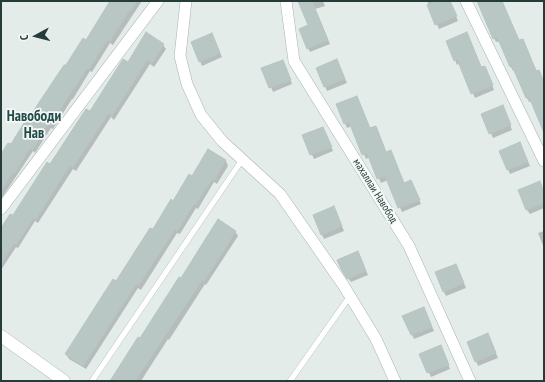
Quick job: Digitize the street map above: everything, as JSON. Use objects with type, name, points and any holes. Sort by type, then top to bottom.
[{"type":"street","points":[[1,209],[158,1]]},
{"type":"street","points":[[186,1],[180,56],[187,84],[201,115],[222,141],[280,194],[312,238],[350,296],[376,339],[396,381]]},
{"type":"street","name":"махаллаи Навобод","points":[[286,1],[294,61],[409,246],[470,381]]},
{"type":"street","points":[[466,1],[544,161]]},
{"type":"street","points":[[1,336],[64,381]]},
{"type":"lane","points":[[92,381],[242,160]]},
{"type":"lane","points":[[290,381],[350,296]]},
{"type":"building","points":[[110,1],[137,1],[110,41],[107,40],[89,69],[87,68],[50,125],[48,124],[33,149],[30,148],[14,174],[12,173],[1,191],[1,154],[8,143],[11,144],[27,118],[28,119],[64,65],[66,65],[83,38],[86,40]]},
{"type":"building","points":[[298,1],[312,1],[328,40],[307,49],[299,29],[308,25]]},
{"type":"building","points":[[438,1],[450,1],[457,16],[435,25],[427,5]]},
{"type":"building","points":[[477,1],[502,1],[519,40],[523,39],[536,71],[539,70],[544,82],[544,133],[529,97],[526,98],[497,37],[493,39]]},
{"type":"building","points":[[146,32],[164,44],[152,63],[147,60],[112,116],[108,114],[73,167],[70,165],[36,219],[33,218],[16,245],[14,243],[1,264],[1,228],[10,214],[13,215],[47,162],[50,164],[86,109],[90,111],[123,59],[128,62]]},
{"type":"building","points":[[467,32],[481,67],[485,66],[493,85],[471,94],[457,59],[454,61],[446,41]]},
{"type":"building","points":[[212,33],[220,53],[199,62],[191,42]]},
{"type":"building","points":[[337,59],[345,79],[324,87],[316,68]]},
{"type":"building","points":[[283,60],[291,80],[269,88],[261,68]]},
{"type":"building","points":[[357,96],[370,128],[376,126],[386,152],[391,150],[404,183],[411,180],[420,200],[398,208],[385,176],[377,179],[367,153],[362,155],[349,122],[344,124],[336,104]]},
{"type":"building","points":[[503,105],[511,125],[489,134],[481,114]]},
{"type":"building","points":[[323,127],[332,147],[310,155],[302,135]]},
{"type":"building","points":[[520,142],[528,162],[507,170],[499,151]]},
{"type":"building","points":[[208,149],[226,160],[214,180],[212,179],[177,231],[175,229],[138,286],[136,284],[83,366],[65,354],[113,279],[116,281],[150,228],[153,229],[171,199],[173,201],[189,174],[192,176]]},
{"type":"building","points":[[540,181],[544,192],[544,203],[526,210],[518,190]]},
{"type":"building","points":[[334,206],[342,226],[321,235],[313,215]]},
{"type":"building","points":[[218,219],[236,231],[204,281],[202,280],[135,381],[110,381],[138,337],[140,338],[179,277],[181,278]]},
{"type":"building","points":[[358,251],[366,271],[347,279],[337,260]]},
{"type":"building","points":[[456,264],[464,283],[443,292],[435,272]]},
{"type":"building","points":[[424,307],[432,327],[411,335],[402,316]]},
{"type":"building","points":[[488,333],[496,353],[475,362],[467,342]]},
{"type":"building","points":[[441,345],[449,365],[427,373],[419,354]]},
{"type":"district","name":"Навободи Нав","points":[[34,126]]}]
